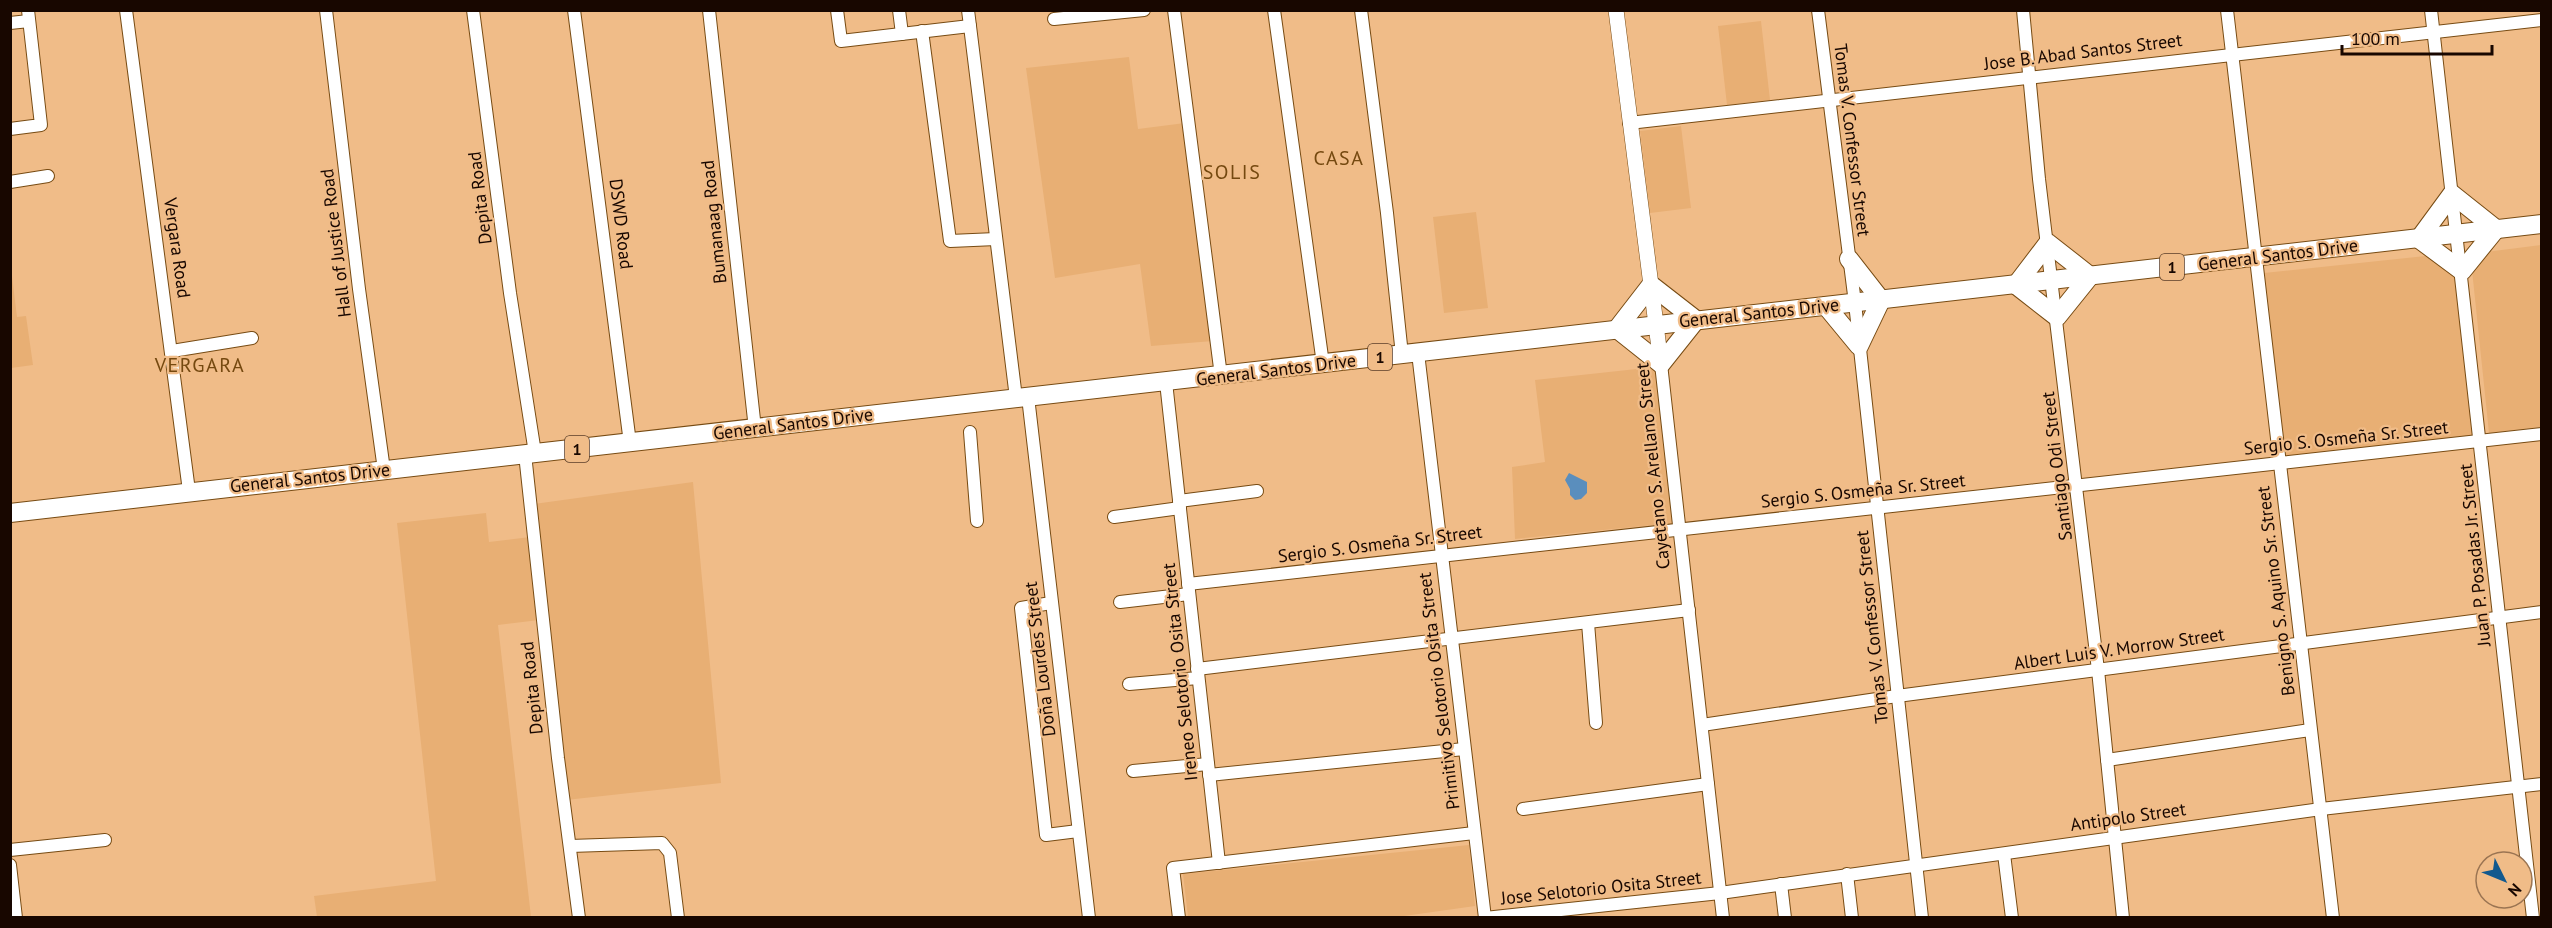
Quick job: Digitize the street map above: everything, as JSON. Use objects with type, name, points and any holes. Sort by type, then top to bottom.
[{"type":"highway","points":[[2452,194],[2496,229],[2462,271],[2419,238],[2452,194]]},
{"type":"highway","name":"General Santos Drive","points":[[10,513],[2541,224]]},
{"type":"highway","points":[[2048,243],[2090,276],[2057,317],[2016,285],[2048,243]]},
{"type":"highway","points":[[1826,306],[1860,346],[1881,300],[1849,259]]},
{"type":"highway","points":[[1651,285],[1696,320],[1661,364],[1617,329],[1651,285]]},
{"type":"main road","name":"Cayetano S. Arellano Street","points":[[1616,10],[1661,364]]},
{"type":"street","name":"Vergara Road","points":[[126,10],[189,491]]},
{"type":"street","name":"Hall of Justice Road","points":[[326,10],[359,289],[384,470]]},
{"type":"street","name":"Depita Road","points":[[473,10],[530,453],[579,918]]},
{"type":"street","name":"DSWD Road","points":[[574,10],[630,443]]},
{"type":"street","name":"Bumanaag Road","points":[[709,10],[755,429]]},
{"type":"street","points":[[837,10],[841,41],[970,26]]},
{"type":"street","points":[[899,10],[902,34]]},
{"type":"street","name":"Doña Lourdes Street","points":[[968,10],[996,239],[1022,398],[1051,603],[1089,918]]},
{"type":"street","points":[[1054,19],[1144,10]]},
{"type":"street","points":[[1174,10],[1221,376]]},
{"type":"street","points":[[1274,10],[1323,364]]},
{"type":"street","name":"Primitivo Selotorio Osita Street","points":[[1361,10],[1388,213],[1398,323],[1410,354],[1442,555],[1485,918]]},
{"type":"street","name":"Tomas V. Confessor Street","points":[[1818,10],[1860,346],[1922,918]]},
{"type":"street","name":"Santiago Odi Street","points":[[2023,10],[2098,670],[2123,918]]},
{"type":"street","name":"Benigno S. Aquino Sr. Street","points":[[2227,10],[2333,918]]},
{"type":"street","name":"Juan P. Posadas Jr. Street","points":[[2431,10],[2533,918]]},
{"type":"street","points":[[10,24],[28,16],[40,125],[10,129]]},
{"type":"street","name":"Jose B. Abad Santos Street","points":[[1629,123],[2232,53],[2541,20]]},
{"type":"street","points":[[922,32],[950,241],[996,239]]},
{"type":"street","points":[[10,182],[48,176]]},
{"type":"street","points":[[172,351],[252,338]]},
{"type":"street","name":"Cayetano S. Arellano Street","points":[[1661,364],[1723,918]]},
{"type":"street","name":"Ireneo Selotorio Osita Street","points":[[1166,382],[1219,863]]},
{"type":"street","points":[[970,432],[977,521]]},
{"type":"street","name":"Sergio S. Osmeña Sr. Street","points":[[1120,602],[1189,589],[1442,555],[2541,434]]},
{"type":"street","points":[[1114,517],[1257,490]]},
{"type":"street","points":[[1051,603],[1021,608],[1046,835],[1078,831]]},
{"type":"street","points":[[1129,684],[1451,639],[1689,610]]},
{"type":"street","name":"Albert Luis V. Morrow Street","points":[[1701,725],[1897,696],[2541,612]]},
{"type":"street","points":[[1588,622],[1596,723]]},
{"type":"street","points":[[2107,760],[2310,730]]},
{"type":"street","points":[[1133,771],[1208,769],[1464,749]]},
{"type":"street","points":[[1523,809],[1708,784]]},
{"type":"street","name":"Antipolo Street","points":[[1720,893],[2321,809],[2541,784]]},
{"type":"street","points":[[1179,918],[1173,868],[1474,833]]},
{"type":"street","points":[[10,850],[105,840]]},
{"type":"street","points":[[570,846],[662,843],[670,853],[678,918]]},
{"type":"street","points":[[2004,854],[2012,918]]},
{"type":"street","points":[[10,865],[16,918]]},
{"type":"street","points":[[1847,874],[1852,918]]},
{"type":"street","points":[[1782,884],[1785,918]]},
{"type":"street","name":"Jose Selotorio Osita Street","points":[[1485,918],[1720,893]]},
{"type":"shaded area","points":[[1761,21],[1770,100],[1727,105],[1718,26]]},
{"type":"shaded area","points":[[1129,57],[1138,129],[1185,123],[1213,341],[1151,346],[1140,264],[1055,278],[1026,68]]},
{"type":"shaded area","points":[[1681,126],[1691,208],[1650,213],[1640,131]]},
{"type":"shaded area","points":[[1476,212],[1488,308],[1444,313],[1433,217]]},
{"type":"shaded area","points":[[2541,245],[2541,427],[2489,433],[2472,270],[2486,252]]},
{"type":"shaded area","points":[[2435,255],[2458,272],[2475,435],[2283,458],[2264,273]]},
{"type":"shaded area","points":[[11,268],[17,317],[26,316],[33,365],[11,368]]},
{"type":"shaded area","points":[[1655,367],[1673,523],[1515,539],[1512,467],[1545,462],[1535,380]]},
{"type":"shaded area","points":[[693,482],[721,783],[566,800],[534,504]]},
{"type":"shaded area","points":[[486,513],[489,542],[530,537],[539,620],[498,625],[531,917],[317,917],[314,896],[436,881],[397,523]]},
{"type":"shaded area","points":[[1469,845],[1475,906],[1390,918],[1188,917],[1183,874]]},
{"type":"water","points":[[1569,473],[1587,482],[1587,493],[1581,499],[1575,500],[1570,495],[1570,489],[1565,480]]},
{"type":"district","name":"CASA","points":[[1339,158]]},
{"type":"district","name":"SOLIS","points":[[1232,172]]},
{"type":"district","name":"VERGARA","points":[[200,365]]}]
